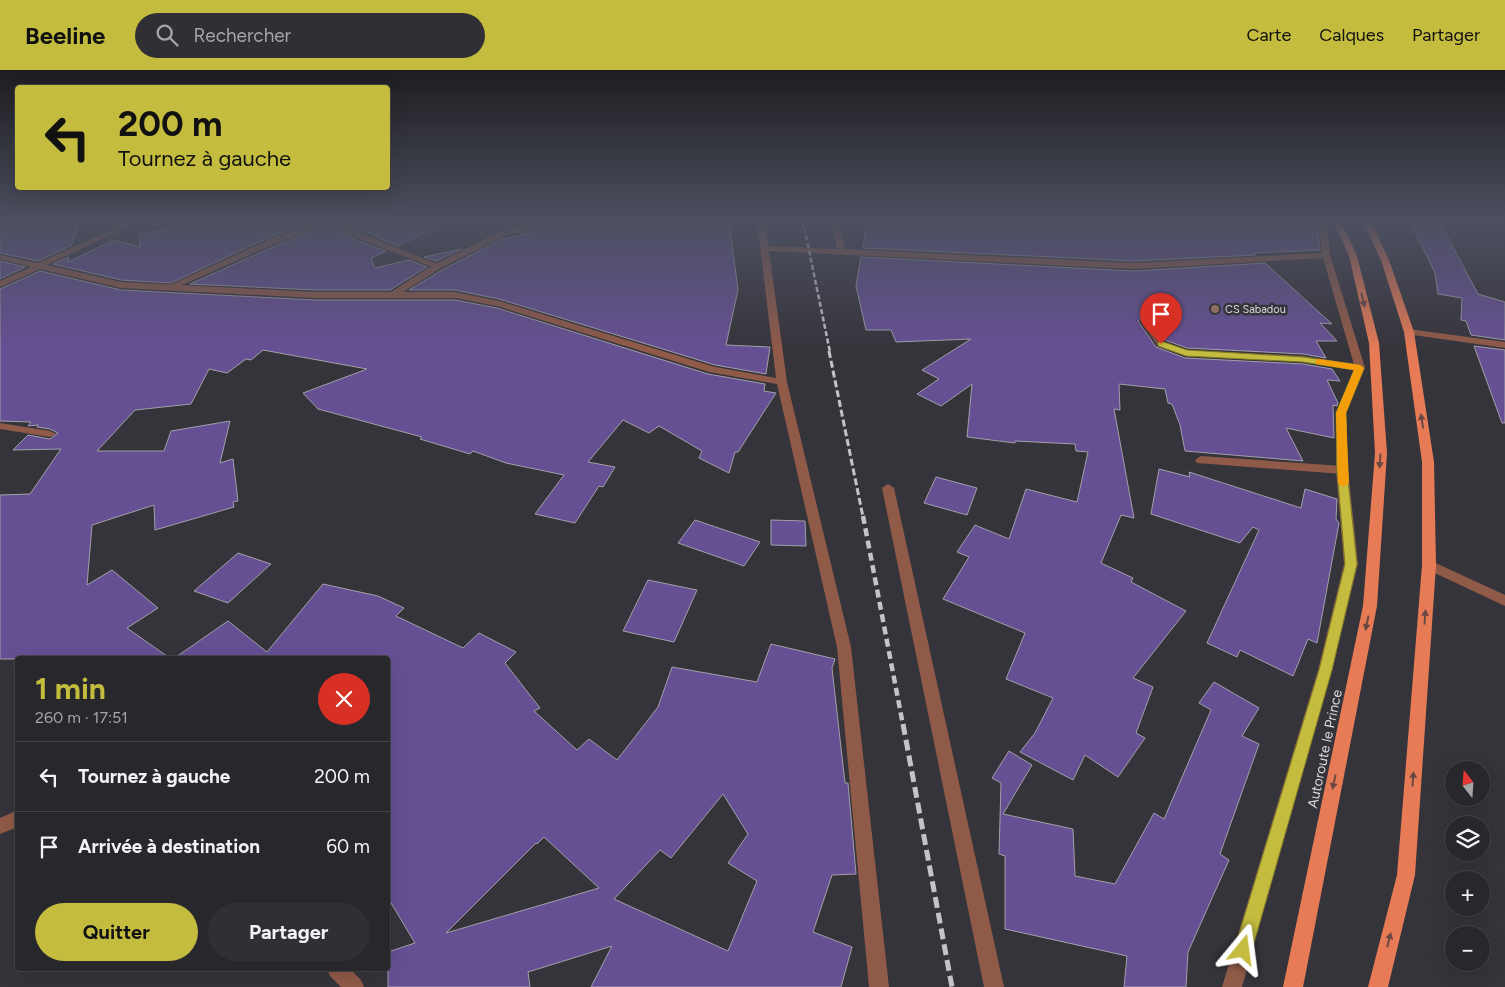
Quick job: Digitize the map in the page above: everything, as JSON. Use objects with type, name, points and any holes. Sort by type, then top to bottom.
[{"type":"main road","name":"Autoroute le Prince","points":[[1293,987],[1370,606],[1381,453],[1374,343],[1355,264]]},
{"type":"main road","points":[[1378,987],[1406,875],[1429,565],[1428,462],[1409,332],[1385,264]]},
{"type":"street","points":[[27,264],[121,285],[315,295],[455,296],[498,304],[714,370],[782,382]]},
{"type":"street","points":[[0,284],[41,264]]},
{"type":"street","points":[[170,287],[222,264]]},
{"type":"street","points":[[432,264],[438,266]]},
{"type":"street","points":[[393,295],[442,264]]},
{"type":"street","points":[[766,264],[782,382],[844,647],[879,987]]},
{"type":"street","points":[[1091,264],[1134,266],[1173,264]]},
{"type":"street","points":[[1232,987],[1326,670],[1351,564],[1342,470],[1341,413],[1360,368],[1329,264]]},
{"type":"street","points":[[1144,321],[1161,344],[1186,353],[1303,359],[1360,368]]},
{"type":"street","points":[[1409,332],[1505,345]]},
{"type":"street","points":[[0,426],[50,434]]},
{"type":"street","points":[[1201,460],[1342,470]]},
{"type":"street","points":[[888,488],[994,987]]},
{"type":"street","points":[[1429,565],[1505,601]]},
{"type":"street","points":[[0,826],[15,819]]},
{"type":"street","points":[[339,971],[354,987]]},
{"type":"building","points":[[0,264],[25,267],[0,279]]},
{"type":"building","points":[[53,264],[212,264],[171,283],[121,280]]},
{"type":"building","points":[[235,264],[373,264],[375,268],[393,264],[419,264],[427,267],[390,290],[315,290],[190,284]]},
{"type":"building","points":[[454,264],[735,264],[738,290],[726,345],[770,347],[766,374],[715,365],[499,299],[455,290],[409,290]]},
{"type":"building","points":[[860,264],[993,264],[1134,271],[1266,264],[1332,324],[1320,323],[1337,341],[1316,341],[1326,358],[1303,354],[1187,348],[1165,340],[1149,317],[1144,316],[1138,321],[1156,347],[1185,358],[1303,364],[1332,369],[1340,381],[1327,380],[1338,403],[1337,406],[1333,405],[1334,438],[1286,428],[1303,461],[1185,451],[1180,425],[1172,404],[1168,403],[1165,389],[1119,384],[1120,410],[1114,409],[1134,518],[1121,515],[1101,563],[1133,578],[1131,582],[1186,611],[1133,678],[1153,687],[1136,733],[1145,738],[1118,777],[1085,755],[1073,780],[1020,752],[1035,733],[1053,698],[1006,679],[1025,633],[943,599],[969,557],[957,552],[975,525],[1009,539],[1026,489],[1077,502],[1088,452],[1076,451],[1075,444],[1015,441],[1015,443],[967,437],[972,384],[941,406],[917,394],[939,379],[922,370],[971,339],[896,342],[891,330],[866,330],[856,286]]},
{"type":"building","points":[[1431,264],[1462,264],[1478,294],[1505,302],[1505,340],[1471,335],[1466,321],[1461,320],[1462,298],[1438,294],[1435,273]]},
{"type":"building","points":[[40,271],[121,290],[315,300],[455,300],[497,308],[708,374],[765,384],[764,391],[776,393],[738,452],[735,452],[729,473],[699,458],[702,451],[659,426],[649,433],[623,420],[588,462],[615,467],[603,487],[599,486],[575,523],[535,514],[564,475],[506,463],[473,451],[470,454],[420,439],[422,437],[318,409],[303,393],[367,369],[263,350],[251,360],[246,359],[227,373],[209,369],[191,404],[135,410],[97,451],[164,451],[171,431],[230,421],[220,463],[233,459],[238,501],[233,502],[234,507],[155,530],[154,505],[92,525],[87,585],[112,570],[158,608],[127,628],[167,656],[15,656],[15,659],[0,659],[0,495],[30,494],[61,449],[13,450],[28,435],[50,439],[58,433],[50,429],[37,427],[38,425],[28,426],[31,422],[0,421],[0,289]]},
{"type":"building","points":[[1474,346],[1505,350],[1505,423],[1502,423]]},
{"type":"building","points":[[1159,469],[1190,477],[1189,472],[1301,508],[1305,489],[1337,499],[1336,519],[1339,523],[1317,643],[1308,639],[1293,676],[1240,650],[1237,657],[1207,643],[1259,530],[1253,527],[1240,543],[1151,514]]},
{"type":"building","points":[[936,477],[977,488],[967,515],[924,503]]},
{"type":"building","points":[[695,520],[760,542],[744,566],[678,543]]},
{"type":"building","points":[[771,520],[805,521],[806,546],[771,545]]},
{"type":"building","points":[[238,553],[271,564],[228,603],[194,591]]},
{"type":"building","points":[[648,580],[697,590],[674,642],[623,631]]},
{"type":"building","points":[[323,584],[378,596],[404,608],[396,616],[463,648],[479,633],[516,652],[505,663],[540,708],[534,711],[577,750],[589,739],[617,760],[658,707],[672,667],[757,682],[771,644],[835,659],[832,668],[845,783],[848,783],[856,874],[832,875],[813,932],[852,947],[841,987],[591,987],[612,946],[528,972],[530,987],[388,987],[390,951],[415,943],[390,901],[390,656],[177,656],[228,621],[267,652]],"holes":[[[723,794],[748,834],[728,863],[757,881],[728,951],[614,899],[660,850],[671,858]],[[544,837],[599,888],[446,933]]]},
{"type":"building","points":[[1214,682],[1259,708],[1242,736],[1259,744],[1220,854],[1229,860],[1188,952],[1186,987],[1124,987],[1127,956],[1005,929],[1005,856],[999,854],[1001,783],[992,778],[1009,751],[1032,765],[1003,814],[1073,829],[1075,876],[1115,884],[1154,813],[1164,819],[1211,710],[1199,703]]},
{"type":"railway","points":[[812,264],[830,352]]},
{"type":"railway","points":[[829,351],[863,517]]},
{"type":"railway","points":[[863,516],[903,725]]},
{"type":"railway","points":[[903,724],[952,987]]},
{"type":"slow traffic","points":[[1319,362],[1360,368],[1341,413],[1343,483]]},
{"type":"place","name":"CS Sabadou","points":[[1215,309]]},
{"type":"route","points":[[1161,344],[1186,353],[1303,359],[1360,368],[1341,413],[1342,470],[1351,564],[1326,670],[1243,950]]}]
